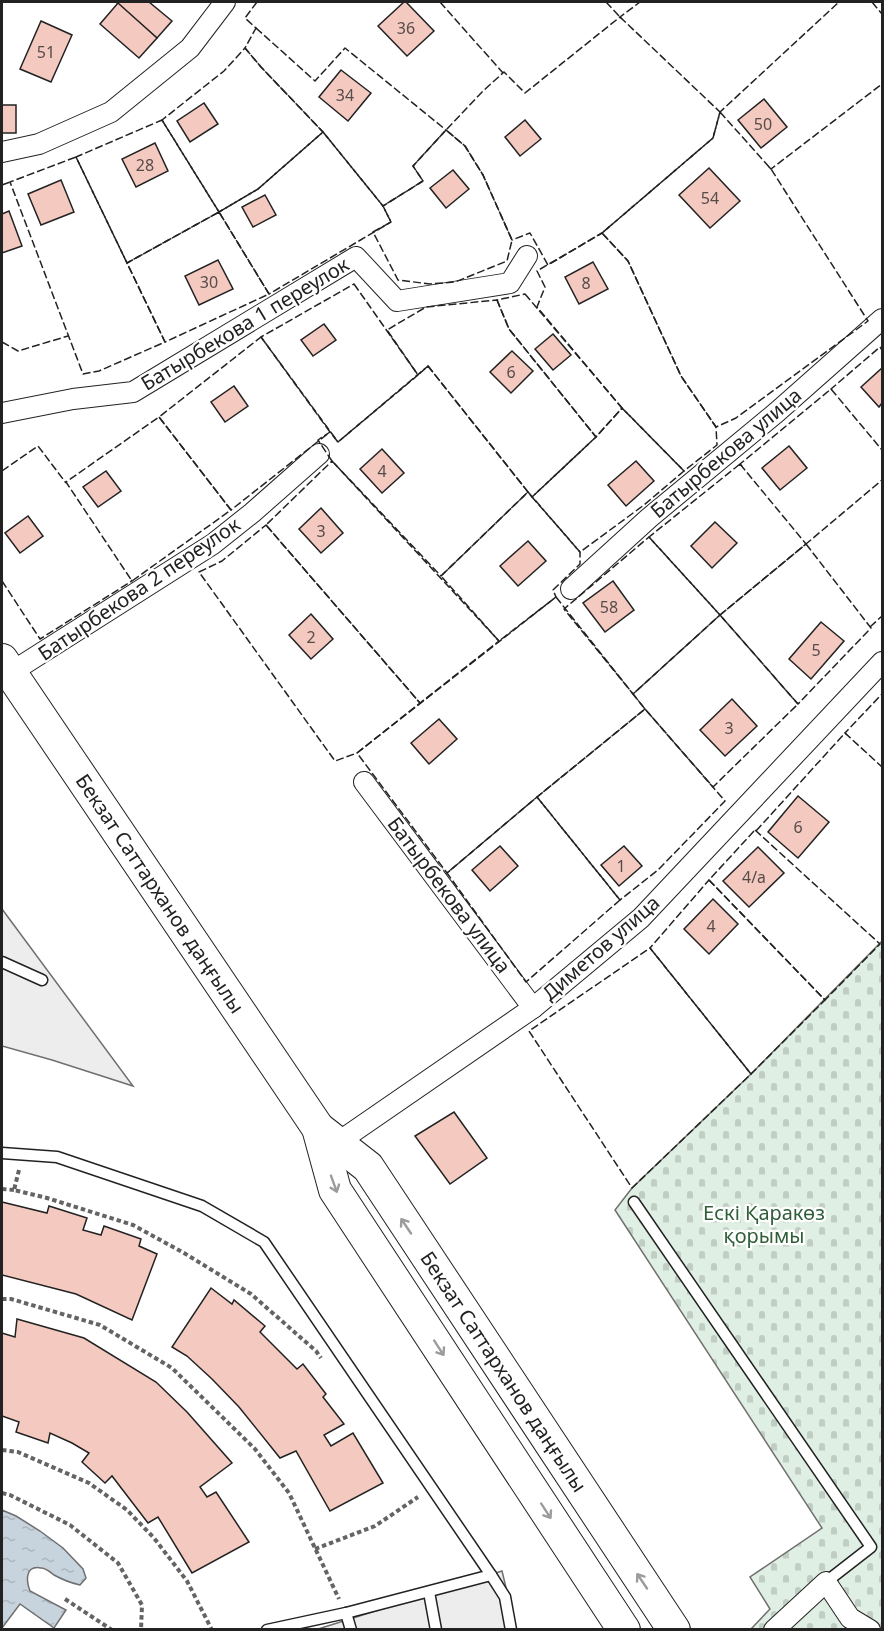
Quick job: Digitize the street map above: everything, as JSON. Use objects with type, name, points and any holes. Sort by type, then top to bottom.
[{"type":"main road","name":"Бекзат Саттарханов даңғылы","points":[[6,666],[327,1136],[368,1167],[674,1629]]},
{"type":"main road","name":"Бекзат Саттарханов даңғылы","points":[[327,1136],[335,1190],[624,1629]]},
{"type":"street","points":[[2,152],[39,144],[111,112],[190,48],[225,2]]},
{"type":"street","name":"Батырбекова 1 переулок","points":[[2,413],[74,399],[133,392],[356,257],[397,301],[510,283],[527,256]]},
{"type":"street","name":"Батырбекова улица","points":[[571,589],[649,518],[777,412],[882,319]]},
{"type":"street","name":"Батырбекова 2 переулок","points":[[6,666],[213,544],[319,454]]},
{"type":"street","name":"Диметов улица","points":[[327,1136],[533,1008],[641,918],[882,662]]},
{"type":"street","name":"Батырбекова улица","points":[[364,782],[533,1008]]},
{"type":"street","points":[[774,1629],[826,1582],[850,1618],[870,1629]]},
{"type":"lane","points":[[2,962],[42,980]]},
{"type":"lane","points":[[2,1153],[57,1157],[202,1206],[264,1242],[491,1575],[505,1597],[511,1629]]},
{"type":"lane","points":[[634,1202],[871,1546],[826,1582]]},
{"type":"lane","points":[[267,1629],[346,1613],[491,1575]]},
{"type":"lane","points":[[429,1592],[436,1629]]},
{"type":"lane","points":[[346,1613],[351,1629]]},
{"type":"path","points":[[14,1190],[23,1154]]},
{"type":"path","points":[[2,1189],[47,1198],[133,1225],[250,1294],[316,1352],[322,1361]]},
{"type":"path","points":[[2,1299],[10,1299],[99,1325],[172,1368],[255,1449],[289,1493],[346,1613]]},
{"type":"path","points":[[2,1450],[18,1452],[89,1483],[128,1510],[188,1581],[212,1629]]},
{"type":"path","points":[[315,1549],[375,1526],[418,1498],[412,1489]]},
{"type":"path","points":[[2,1493],[70,1526],[118,1563],[142,1605],[141,1629]]},
{"type":"path","points":[[65,1599],[112,1629]]},
{"type":"green space","name":"Ескі Қаракөз қорымы","points":[[882,941],[882,1629],[751,1629],[770,1609],[750,1577],[822,1528],[615,1210],[632,1188],[751,1074]]},
{"type":"shaded area","points":[[2,909],[133,1086],[2,1046]]},
{"type":"shaded area","points":[[502,1571],[516,1629],[315,1630]]},
{"type":"water","points":[[2,1510],[40,1531],[63,1548],[83,1569],[86,1578],[80,1585],[43,1568],[29,1571],[30,1591],[66,1610],[54,1628],[20,1604],[2,1628]]},
{"type":"building","points":[[116,2],[149,2],[172,21],[157,38]]},
{"type":"building","points":[[404,2],[434,31],[407,56],[378,26]]},
{"type":"building","points":[[118,3],[157,38],[139,58],[100,24]]},
{"type":"building","points":[[41,21],[72,35],[51,82],[20,69]]},
{"type":"building","points":[[341,70],[371,93],[348,121],[319,97]]},
{"type":"building","points":[[764,99],[787,127],[761,148],[738,120]]},
{"type":"building","points":[[204,103],[218,124],[190,142],[177,121]]},
{"type":"building","points":[[2,105],[16,105],[16,133],[2,133]]},
{"type":"building","points":[[525,120],[541,139],[520,156],[505,137]]},
{"type":"building","points":[[155,143],[168,171],[136,187],[122,159]]},
{"type":"building","points":[[709,168],[740,201],[710,228],[679,195]]},
{"type":"building","points":[[453,170],[469,189],[446,208],[430,188]]},
{"type":"building","points":[[61,180],[74,212],[41,225],[28,194]]},
{"type":"building","points":[[265,195],[276,215],[253,227],[242,207]]},
{"type":"building","points":[[9,211],[22,246],[2,253],[2,214]]},
{"type":"building","points":[[218,260],[233,289],[199,305],[185,276]]},
{"type":"building","points":[[593,262],[608,289],[579,304],[565,277]]},
{"type":"building","points":[[324,324],[336,340],[313,356],[301,340]]},
{"type":"building","points":[[553,334],[571,355],[553,370],[535,349]]},
{"type":"building","points":[[512,351],[533,371],[511,393],[490,372]]},
{"type":"building","points":[[882,368],[882,403],[879,407],[861,387]]},
{"type":"building","points":[[234,386],[248,406],[225,422],[211,402]]},
{"type":"building","points":[[789,446],[807,468],[780,490],[762,468]]},
{"type":"building","points":[[382,449],[404,473],[382,493],[360,469]]},
{"type":"building","points":[[636,461],[654,481],[626,506],[608,485]]},
{"type":"building","points":[[106,471],[121,491],[98,507],[83,487]]},
{"type":"building","points":[[321,508],[343,533],[321,553],[299,529]]},
{"type":"building","points":[[28,516],[43,536],[20,553],[5,533]]},
{"type":"building","points":[[715,522],[737,543],[712,568],[691,546]]},
{"type":"building","points":[[528,541],[546,561],[518,586],[500,566]]},
{"type":"building","points":[[613,581],[634,610],[605,632],[583,603]]},
{"type":"building","points":[[311,614],[333,639],[311,659],[289,635]]},
{"type":"building","points":[[821,622],[844,641],[811,679],[789,659]]},
{"type":"building","points":[[732,699],[757,726],[725,756],[700,730]]},
{"type":"building","points":[[439,719],[457,739],[429,764],[411,743]]},
{"type":"building","points":[[798,796],[829,822],[798,858],[768,832]]},
{"type":"building","points":[[500,846],[518,866],[490,891],[472,870]]},
{"type":"building","points":[[624,846],[642,866],[619,886],[601,865]]},
{"type":"building","points":[[758,847],[784,873],[749,907],[723,881]]},
{"type":"building","points":[[713,899],[738,924],[709,954],[684,929]]},
{"type":"building","points":[[454,1112],[487,1158],[450,1184],[415,1136]]},
{"type":"building","points":[[2,1202],[47,1213],[49,1206],[87,1218],[83,1230],[101,1235],[104,1226],[141,1239],[139,1246],[157,1254],[132,1320],[76,1294],[2,1275]]},
{"type":"building","points":[[211,1288],[232,1304],[234,1300],[265,1326],[260,1332],[297,1369],[303,1364],[326,1394],[323,1397],[344,1424],[324,1435],[331,1446],[353,1433],[383,1483],[330,1511],[296,1451],[280,1458],[239,1407],[212,1379],[187,1356],[172,1347]]},
{"type":"building","points":[[17,1319],[84,1338],[156,1382],[187,1412],[232,1463],[200,1487],[207,1497],[216,1492],[249,1542],[192,1573],[158,1517],[148,1523],[112,1476],[105,1483],[82,1462],[89,1453],[50,1433],[48,1443],[16,1432],[19,1422],[2,1416],[2,1333],[15,1337]]},
{"type":"fence","points":[[257,2],[245,18],[257,29]]},
{"type":"fence","points":[[440,2],[503,73]]},
{"type":"fence","points":[[606,2],[619,18]]},
{"type":"fence","points":[[622,19],[620,17],[640,2]]},
{"type":"fence","points":[[721,114],[720,112],[839,2]]},
{"type":"fence","points":[[872,2],[882,14]]},
{"type":"fence","points":[[620,17],[720,112],[713,138],[602,233],[548,265],[530,233],[512,240],[483,175],[465,146],[446,130],[504,72],[525,93],[620,17]]},
{"type":"fence","points":[[256,28],[315,81],[345,48],[446,130],[413,166],[423,181],[383,206],[323,132],[245,48],[256,28]]},
{"type":"fence","points":[[245,48],[323,132],[258,189],[219,212],[162,120],[224,71],[245,48]]},
{"type":"fence","points":[[769,167],[771,169],[882,84]]},
{"type":"fence","points":[[720,112],[771,169],[868,321],[736,418],[716,427],[681,376],[628,261],[602,233],[713,138],[720,112]]},
{"type":"fence","points":[[162,120],[219,212],[127,263],[76,157],[162,120]]},
{"type":"fence","points":[[446,130],[465,146],[483,175],[512,240],[507,261],[455,282],[430,284],[398,280],[373,232],[391,222],[383,206],[423,181],[413,166],[446,130]]},
{"type":"fence","points":[[323,132],[383,206],[391,222],[269,294],[219,212],[258,189],[323,132]]},
{"type":"fence","points":[[76,157],[165,342],[99,371],[83,374],[10,182],[76,157]]},
{"type":"fence","points":[[2,185],[10,182],[11,184]]},
{"type":"fence","points":[[219,212],[269,294],[165,342],[127,263],[219,212]]},
{"type":"fence","points":[[602,233],[628,261],[681,376],[716,427],[717,445],[684,471],[622,408],[537,307],[545,287],[537,271],[602,233]]},
{"type":"fence","points":[[354,284],[418,375],[338,442],[261,337],[354,284]]},
{"type":"fence","points":[[525,294],[622,408],[596,437],[509,329],[497,300],[525,294]]},
{"type":"fence","points":[[497,300],[509,329],[596,437],[532,497],[428,366],[418,375],[387,330],[426,307],[497,300]]},
{"type":"fence","points":[[2,342],[18,351],[68,336]]},
{"type":"fence","points":[[261,337],[330,432],[231,510],[159,417],[261,337]]},
{"type":"fence","points":[[832,390],[880,347],[882,350]]},
{"type":"fence","points":[[428,366],[528,492],[441,576],[332,461],[318,440],[330,432],[338,442],[428,366]]},
{"type":"fence","points":[[742,466],[740,464],[831,389],[882,450]]},
{"type":"fence","points":[[622,408],[684,471],[644,505],[580,552],[532,497],[596,437],[622,408]]},
{"type":"fence","points":[[159,417],[231,510],[132,581],[66,482],[159,417]]},
{"type":"fence","points":[[2,471],[38,446],[66,483]]},
{"type":"fence","points":[[332,461],[499,641],[420,703],[266,525],[332,461]]},
{"type":"fence","points":[[740,464],[806,544],[720,615],[649,537],[740,464]]},
{"type":"fence","points":[[805,543],[882,480]]},
{"type":"fence","points":[[528,492],[580,552],[580,564],[553,590],[556,597],[499,641],[441,576],[528,492]]},
{"type":"fence","points":[[266,525],[420,703],[357,753],[335,761],[199,572],[222,561],[266,525]]},
{"type":"fence","points":[[649,537],[720,615],[633,694],[564,609],[649,537]]},
{"type":"fence","points":[[806,544],[871,628],[798,704],[720,615],[806,544]]},
{"type":"fence","points":[[2,581],[40,639],[131,580]]},
{"type":"fence","points":[[556,597],[645,709],[447,873],[357,753],[556,597]]},
{"type":"fence","points":[[720,615],[798,704],[713,787],[633,694],[720,615]]},
{"type":"fence","points":[[870,627],[882,616]]},
{"type":"fence","points":[[847,735],[845,733],[882,694]]},
{"type":"fence","points":[[645,709],[725,801],[658,870],[620,900],[537,797],[645,709]]},
{"type":"fence","points":[[756,831],[845,733],[882,767]]},
{"type":"fence","points":[[537,797],[620,900],[526,982],[447,873],[537,797]]},
{"type":"fence","points":[[755,830],[880,944],[825,1000],[709,880],[755,830]]},
{"type":"fence","points":[[709,880],[825,1000],[751,1074],[650,948],[709,880]]},
{"type":"fence","points":[[650,948],[751,1074],[632,1188],[529,1031],[650,948]]}]
